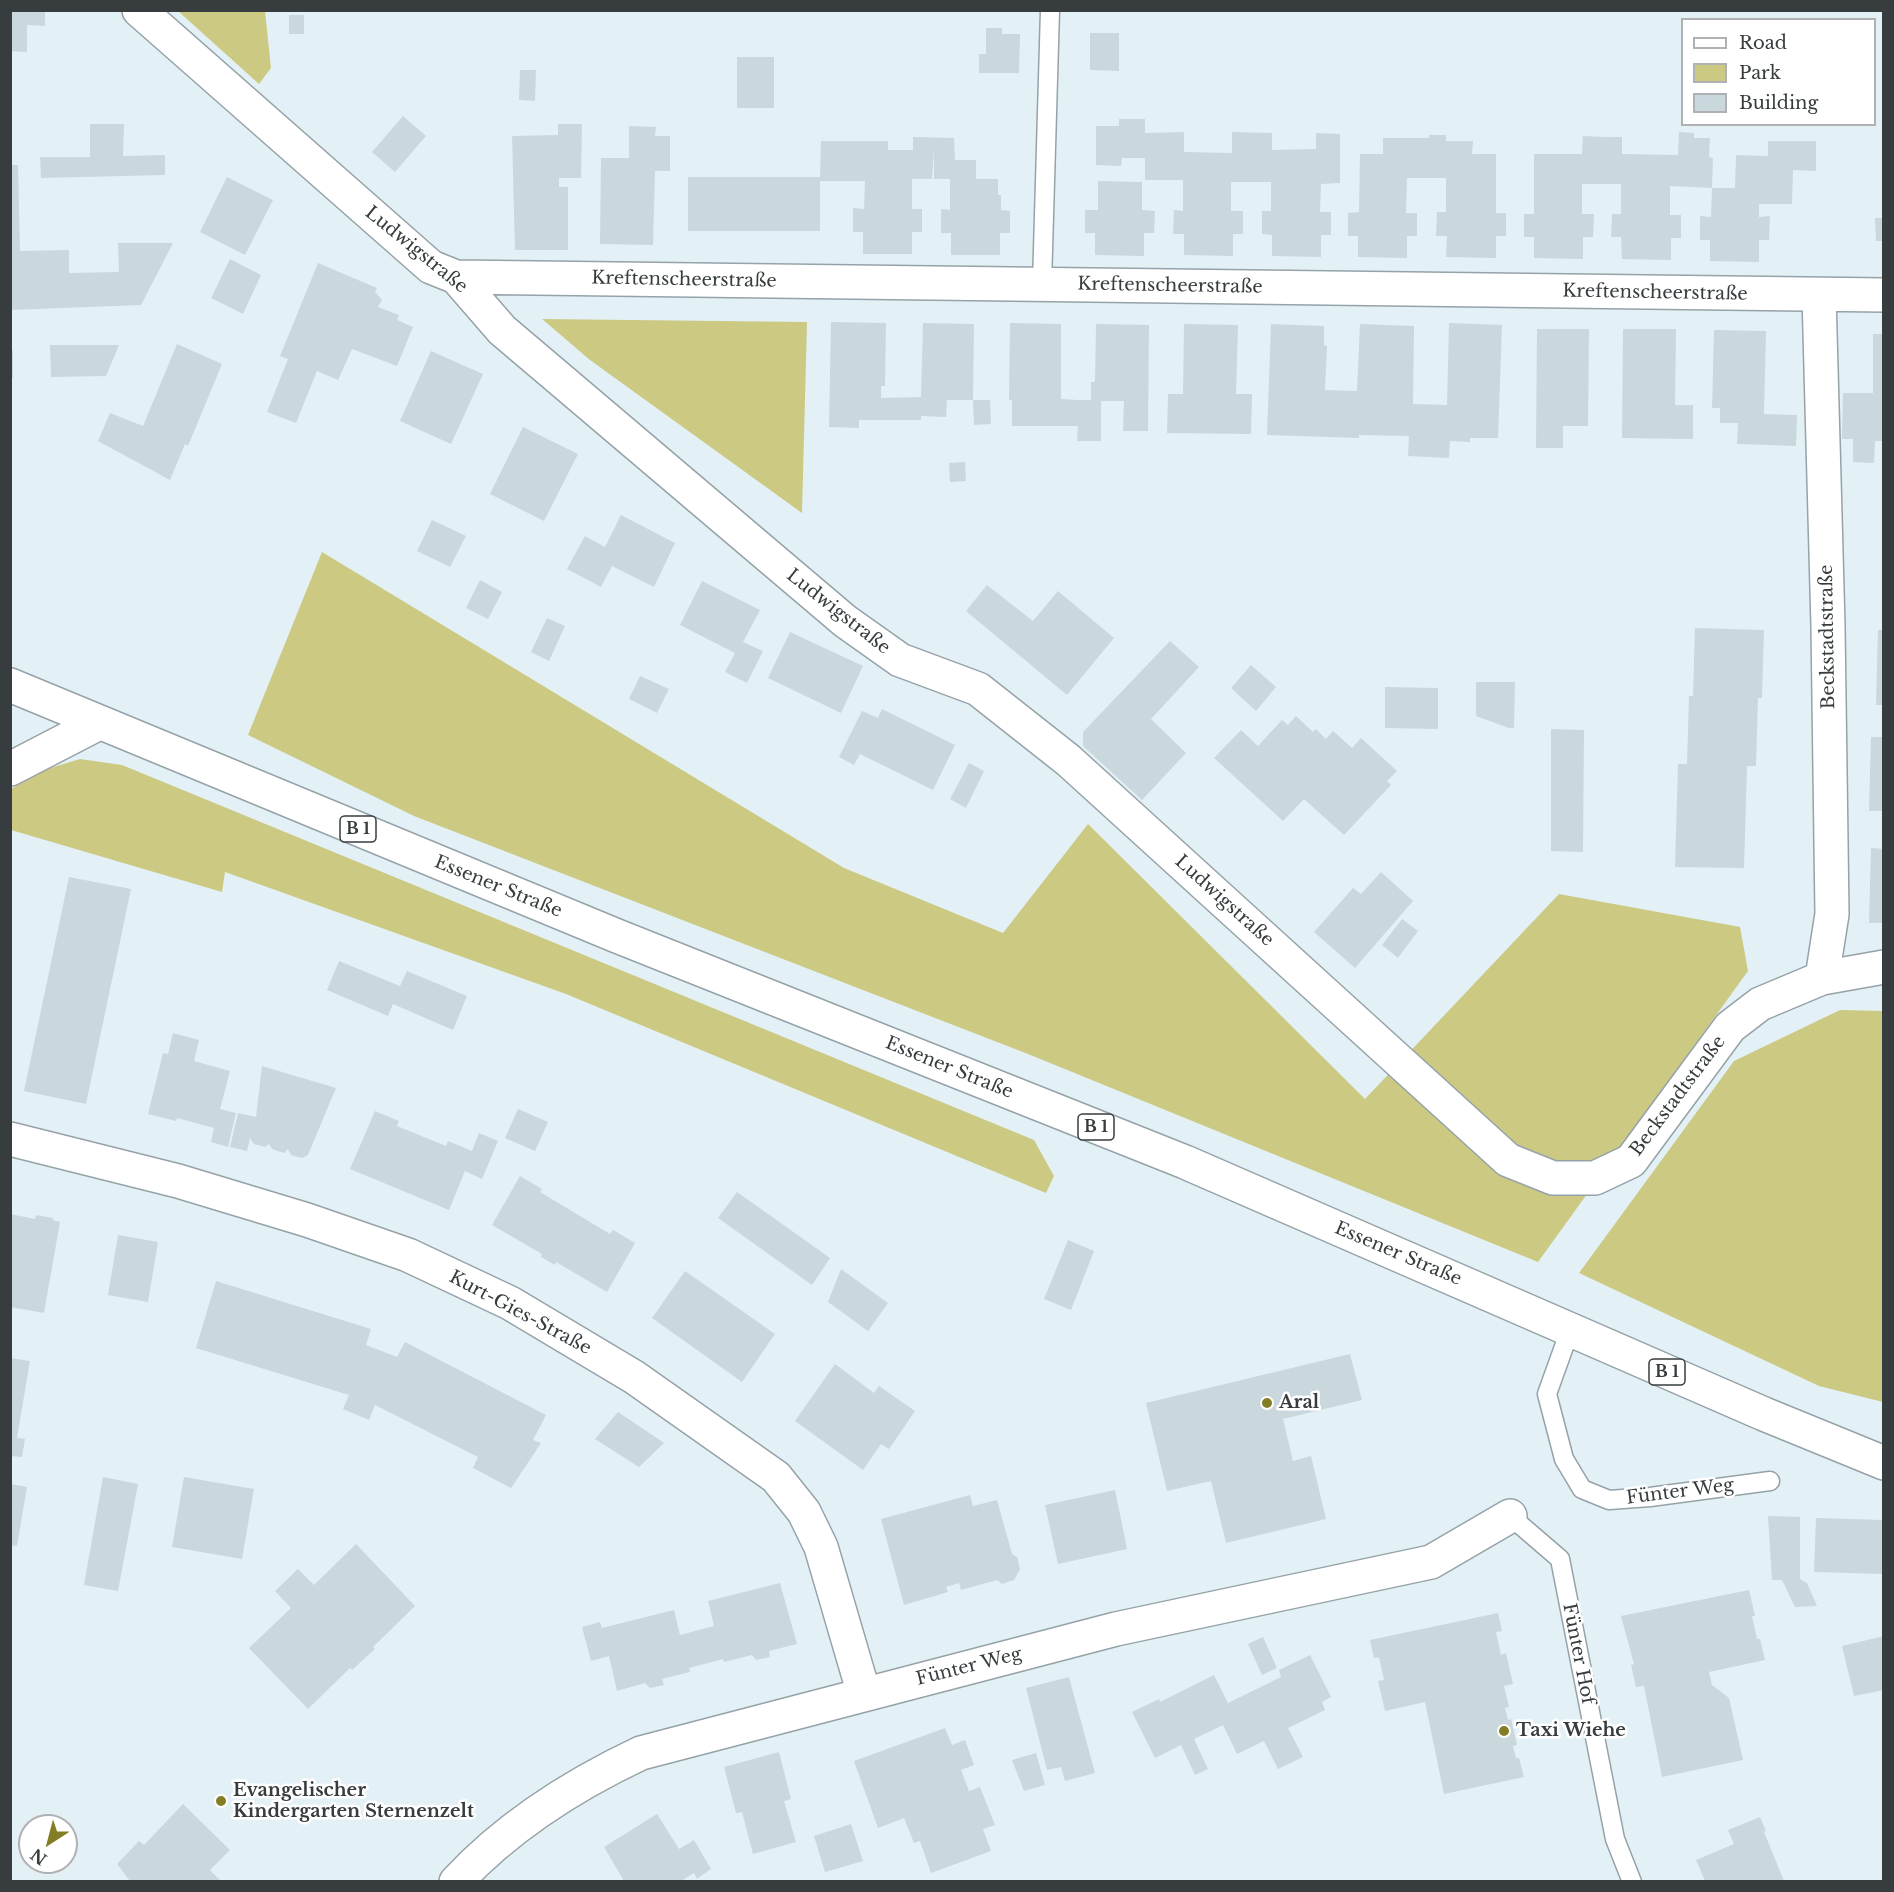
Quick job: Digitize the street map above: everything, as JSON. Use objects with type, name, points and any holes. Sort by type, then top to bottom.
[{"type":"street","name":"Ludwigstraße","points":[[138,10],[431,267],[456,277],[502,330],[845,621],[900,660],[978,689],[1068,760],[1508,1161],[1553,1178],[1595,1178]]},
{"type":"street","name":"Kreftenscheerstraße","points":[[456,277],[1884,295]]},
{"type":"street","name":"Beckstadtstraße","points":[[1820,295],[1832,914],[1822,978]]},
{"type":"street","name":"Essener Straße","points":[[10,685],[628,940],[1185,1162],[1764,1414],[1884,1462]]},
{"type":"street","points":[[10,769],[99,723]]},
{"type":"street","name":"Beckstadtstraße","points":[[1595,1178],[1631,1161],[1730,1027],[1761,1004],[1822,978],[1884,967]]},
{"type":"street","name":"Kurt-Gies-Straße","points":[[10,1139],[178,1180],[408,1255],[510,1303],[634,1377],[776,1477],[804,1512],[820,1547],[864,1694]]},
{"type":"street","name":"Fünter Weg","points":[[456,1881],[496,1842],[613,1766],[641,1753],[1116,1629],[1431,1562],[1510,1516]]},
{"type":"lane","points":[[1042,284],[1050,10]]},
{"type":"lane","name":"Fünter Weg","points":[[1570,1330],[1547,1394],[1564,1459],[1582,1489],[1609,1500],[1650,1497],[1770,1481]]},
{"type":"lane","name":"Fünter Hof","points":[[1510,1516],[1560,1559],[1615,1839],[1632,1881]]},
{"type":"green space","points":[[178,11],[265,11],[271,68],[259,84]]},
{"type":"green space","points":[[542,319],[807,322],[802,513],[590,360]]},
{"type":"green space","points":[[322,552],[844,868],[1003,933],[1088,824],[1365,1099],[1559,894],[1740,927],[1748,971],[1538,1262],[1028,1054],[414,816],[248,735]]},
{"type":"green space","points":[[80,759],[122,765],[1034,1140],[1054,1176],[1046,1193],[566,994],[225,872],[222,892],[11,830],[11,789],[37,772]]},
{"type":"green space","points":[[1840,1010],[1883,1011],[1883,1402],[1819,1386],[1579,1273],[1734,1061]]},
{"type":"building","points":[[10,10],[45,10],[45,26],[27,25],[27,52],[10,51]]},
{"type":"building","points":[[289,15],[304,15],[304,34],[289,34]]},
{"type":"building","points":[[986,28],[1002,28],[1002,34],[1020,34],[1019,73],[979,73],[979,54],[986,54]]},
{"type":"building","points":[[1090,33],[1119,33],[1119,71],[1090,70]]},
{"type":"building","points":[[737,57],[774,57],[774,108],[737,108]]},
{"type":"building","points":[[520,70],[536,70],[535,101],[519,100]]},
{"type":"building","points":[[403,116],[426,136],[395,172],[372,152]]},
{"type":"building","points":[[1119,119],[1145,119],[1145,133],[1184,132],[1184,152],[1232,153],[1232,132],[1272,133],[1272,150],[1316,149],[1316,133],[1340,134],[1340,183],[1321,184],[1320,212],[1331,212],[1331,235],[1321,235],[1321,257],[1272,256],[1272,235],[1262,234],[1262,211],[1271,211],[1271,182],[1231,182],[1231,211],[1243,211],[1243,234],[1233,234],[1233,256],[1184,255],[1184,234],[1173,234],[1174,210],[1183,211],[1183,180],[1145,180],[1145,158],[1122,158],[1121,166],[1096,165],[1096,126],[1119,126]]},
{"type":"building","points":[[90,124],[124,124],[123,156],[165,155],[165,175],[41,178],[40,157],[90,157]]},
{"type":"building","points":[[558,124],[582,124],[581,178],[559,178],[559,187],[568,187],[568,250],[515,250],[512,136],[558,135]]},
{"type":"building","points":[[629,126],[656,127],[655,136],[670,136],[670,171],[655,171],[653,245],[600,244],[601,158],[629,158]]},
{"type":"building","points":[[1679,132],[1694,133],[1694,138],[1710,138],[1709,157],[1713,158],[1712,188],[1670,186],[1670,215],[1681,215],[1681,238],[1671,238],[1671,260],[1622,259],[1621,237],[1611,237],[1612,214],[1621,214],[1621,184],[1582,184],[1582,214],[1594,214],[1593,237],[1583,237],[1583,259],[1534,258],[1534,237],[1524,237],[1524,214],[1534,214],[1534,154],[1582,154],[1583,136],[1622,137],[1622,154],[1678,155]]},
{"type":"building","points":[[1429,135],[1446,135],[1446,141],[1473,141],[1472,154],[1496,154],[1496,213],[1506,213],[1506,236],[1496,236],[1496,258],[1446,257],[1447,236],[1436,236],[1437,212],[1446,212],[1446,178],[1407,178],[1406,213],[1417,213],[1417,236],[1407,236],[1407,258],[1358,257],[1358,236],[1348,236],[1348,213],[1359,212],[1360,154],[1383,154],[1383,138],[1429,138]]},
{"type":"building","points":[[913,137],[954,138],[955,160],[976,160],[976,179],[998,179],[1001,210],[1010,211],[1010,233],[1000,233],[1000,255],[951,255],[951,233],[941,233],[941,209],[950,210],[950,179],[934,179],[934,149],[932,179],[912,179],[912,209],[922,209],[922,232],[912,232],[912,254],[863,254],[863,232],[853,232],[853,208],[864,209],[865,181],[820,181],[820,231],[688,231],[688,177],[820,177],[821,141],[888,141],[888,150],[913,150]]},
{"type":"building","points":[[1768,141],[1816,141],[1816,171],[1793,170],[1792,204],[1759,204],[1759,217],[1770,216],[1769,240],[1759,240],[1759,262],[1710,261],[1710,240],[1700,240],[1700,216],[1711,217],[1712,188],[1735,188],[1736,155],[1768,156]]},
{"type":"building","points":[[10,165],[18,165],[20,251],[69,250],[69,273],[119,272],[118,243],[173,243],[141,305],[10,310]]},
{"type":"building","points":[[227,177],[273,200],[245,255],[200,232]]},
{"type":"building","points":[[1098,181],[1142,182],[1142,210],[1155,211],[1154,233],[1144,233],[1144,256],[1095,255],[1095,233],[1085,233],[1085,210],[1098,210]]},
{"type":"building","points":[[1875,218],[1884,218],[1884,241],[1876,241]]},
{"type":"building","points":[[230,259],[261,275],[243,314],[211,298]]},
{"type":"building","points":[[318,263],[377,288],[375,292],[382,300],[378,307],[399,315],[397,320],[413,327],[397,366],[352,349],[338,380],[317,371],[296,423],[267,412],[288,359],[280,356]]},
{"type":"building","points":[[831,322],[886,323],[885,386],[881,386],[881,398],[921,397],[923,323],[974,324],[973,400],[947,400],[946,417],[921,416],[921,420],[859,420],[859,428],[829,427]]},
{"type":"building","points":[[1010,323],[1061,324],[1061,399],[1078,400],[1091,400],[1091,382],[1095,382],[1096,324],[1149,325],[1148,431],[1123,431],[1124,401],[1101,401],[1101,441],[1077,441],[1078,426],[1012,426],[1012,400],[1009,400]]},
{"type":"building","points":[[1449,323],[1502,325],[1498,438],[1470,438],[1470,442],[1450,441],[1449,458],[1408,456],[1409,436],[1359,435],[1359,438],[1267,435],[1271,324],[1324,326],[1324,345],[1327,346],[1325,390],[1357,391],[1360,324],[1414,326],[1413,404],[1447,405]]},
{"type":"building","points":[[1184,324],[1238,325],[1236,394],[1252,394],[1251,434],[1167,433],[1168,394],[1183,394]]},
{"type":"building","points":[[1537,329],[1589,329],[1588,426],[1563,426],[1563,448],[1536,448]]},
{"type":"building","points":[[1623,329],[1676,329],[1675,405],[1693,405],[1693,439],[1622,438]]},
{"type":"building","points":[[1714,330],[1766,331],[1764,414],[1797,415],[1796,446],[1737,444],[1738,423],[1720,423],[1720,408],[1712,408]]},
{"type":"building","points":[[1873,334],[1884,334],[1884,441],[1875,441],[1874,463],[1853,462],[1853,439],[1842,439],[1843,393],[1873,393]]},
{"type":"building","points":[[177,344],[222,364],[188,446],[185,444],[170,480],[98,441],[110,413],[143,426]]},
{"type":"building","points":[[50,345],[119,345],[106,376],[51,377]]},
{"type":"building","points":[[10,351],[13,351],[13,378],[10,378]]},
{"type":"building","points":[[431,351],[483,374],[451,444],[400,421]]},
{"type":"building","points":[[973,400],[990,400],[991,424],[974,425]]},
{"type":"building","points":[[523,427],[578,454],[544,521],[490,494]]},
{"type":"building","points":[[965,462],[966,481],[950,482],[949,463]]},
{"type":"building","points":[[621,515],[675,543],[654,587],[612,566],[601,587],[567,569],[585,536],[605,547]]},
{"type":"building","points":[[432,520],[466,536],[450,567],[417,551]]},
{"type":"building","points":[[480,580],[502,592],[488,619],[466,608]]},
{"type":"building","points":[[702,581],[760,610],[743,642],[763,651],[747,683],[725,672],[735,653],[680,625]]},
{"type":"building","points":[[987,585],[1033,621],[1058,591],[1114,638],[1067,695],[966,611]]},
{"type":"building","points":[[547,618],[565,626],[549,661],[531,652]]},
{"type":"building","points":[[1695,628],[1764,630],[1762,698],[1758,698],[1756,766],[1747,766],[1744,868],[1675,867],[1678,764],[1687,764],[1689,696],[1693,696]]},
{"type":"building","points":[[1878,630],[1884,630],[1884,705],[1876,705]]},
{"type":"building","points":[[790,632],[863,666],[841,713],[768,678]]},
{"type":"building","points":[[1170,641],[1199,667],[1151,719],[1186,753],[1142,800],[1083,746],[1083,732]]},
{"type":"building","points":[[1251,665],[1276,687],[1256,711],[1231,688]]},
{"type":"building","points":[[640,676],[669,689],[657,713],[629,699]]},
{"type":"building","points":[[1476,682],[1515,682],[1514,728],[1476,716]]},
{"type":"building","points":[[1385,687],[1438,688],[1438,729],[1385,728]]},
{"type":"building","points":[[882,709],[955,745],[933,790],[860,754],[854,765],[839,757],[862,711],[878,718]]},
{"type":"building","points":[[1296,716],[1313,732],[1316,729],[1326,739],[1333,731],[1352,748],[1361,738],[1397,771],[1387,781],[1391,785],[1344,835],[1304,799],[1283,821],[1214,758],[1241,730],[1258,746],[1282,720],[1288,725]]},
{"type":"building","points":[[1551,729],[1584,730],[1583,852],[1551,851]]},
{"type":"building","points":[[1871,737],[1884,737],[1884,811],[1869,811]]},
{"type":"building","points":[[969,763],[984,771],[966,808],[950,799]]},
{"type":"building","points":[[1871,848],[1884,849],[1884,923],[1869,923]]},
{"type":"building","points":[[1381,872],[1413,901],[1355,968],[1314,932],[1353,888],[1361,894]]},
{"type":"building","points":[[69,877],[131,889],[86,1104],[24,1091]]},
{"type":"building","points":[[1402,919],[1418,931],[1398,958],[1382,945]]},
{"type":"building","points":[[339,961],[400,986],[407,971],[467,996],[453,1030],[393,1004],[388,1016],[327,990]]},
{"type":"building","points":[[173,1033],[199,1040],[194,1061],[230,1071],[220,1109],[236,1113],[228,1147],[211,1142],[214,1128],[177,1118],[176,1121],[148,1114],[163,1053],[168,1054]]},
{"type":"building","points":[[262,1066],[336,1088],[308,1155],[302,1158],[291,1155],[288,1149],[284,1153],[272,1149],[269,1144],[265,1147],[254,1144],[250,1138],[247,1151],[230,1147],[238,1113],[256,1117]]},
{"type":"building","points":[[518,1109],[548,1122],[535,1151],[505,1138]]},
{"type":"building","points":[[375,1111],[399,1121],[397,1126],[446,1146],[448,1141],[472,1151],[479,1133],[498,1141],[482,1179],[465,1171],[449,1210],[350,1169]]},
{"type":"building","points":[[520,1176],[542,1189],[540,1192],[610,1234],[613,1230],[635,1243],[607,1292],[556,1262],[555,1265],[541,1257],[542,1254],[492,1225]]},
{"type":"building","points":[[737,1192],[830,1258],[812,1285],[718,1218]]},
{"type":"building","points":[[10,1214],[35,1219],[36,1215],[53,1218],[60,1222],[44,1313],[10,1307]]},
{"type":"building","points":[[118,1235],[158,1242],[148,1302],[108,1295]]},
{"type":"building","points":[[1068,1240],[1094,1251],[1071,1310],[1044,1299]]},
{"type":"building","points":[[841,1269],[888,1303],[868,1331],[828,1302]]},
{"type":"building","points":[[685,1271],[775,1334],[742,1382],[652,1318]]},
{"type":"building","points":[[216,1281],[371,1329],[366,1345],[397,1357],[405,1342],[546,1415],[533,1440],[541,1443],[511,1488],[473,1468],[478,1457],[375,1405],[369,1420],[343,1409],[349,1395],[196,1348]]},
{"type":"building","points":[[1350,1354],[1362,1400],[1283,1419],[1293,1461],[1311,1456],[1326,1519],[1226,1543],[1211,1481],[1167,1491],[1146,1403]]},
{"type":"building","points":[[10,1358],[30,1361],[17,1438],[25,1439],[22,1457],[10,1456]]},
{"type":"building","points":[[835,1364],[874,1393],[879,1386],[915,1411],[889,1449],[881,1444],[863,1470],[795,1421]]},
{"type":"building","points":[[618,1412],[664,1443],[639,1467],[595,1439]]},
{"type":"building","points":[[103,1477],[138,1484],[118,1591],[84,1585]]},
{"type":"building","points":[[184,1477],[254,1489],[242,1559],[172,1547]]},
{"type":"building","points":[[10,1484],[27,1487],[17,1546],[10,1545]]},
{"type":"building","points":[[1115,1490],[1127,1549],[1058,1564],[1045,1505]]},
{"type":"building","points":[[970,1495],[973,1506],[997,1500],[1012,1554],[1017,1557],[1020,1569],[1014,1580],[1002,1584],[997,1580],[961,1590],[959,1583],[946,1587],[948,1592],[904,1605],[881,1519]]},
{"type":"building","points":[[1768,1516],[1800,1517],[1800,1579],[1807,1583],[1817,1606],[1795,1607],[1782,1580],[1772,1580]]},
{"type":"building","points":[[1816,1518],[1884,1520],[1884,1574],[1814,1572]]},
{"type":"building","points":[[356,1544],[415,1606],[373,1647],[375,1649],[352,1670],[350,1668],[308,1709],[249,1648],[291,1608],[275,1591],[298,1569],[314,1585]]},
{"type":"building","points":[[780,1583],[797,1644],[769,1651],[770,1657],[756,1660],[752,1655],[724,1662],[723,1659],[689,1668],[690,1672],[662,1679],[664,1685],[650,1688],[645,1683],[617,1691],[609,1656],[591,1661],[582,1627],[600,1622],[602,1628],[674,1610],[680,1635],[714,1626],[708,1601]]},
{"type":"building","points":[[1749,1590],[1757,1639],[1760,1639],[1765,1660],[1709,1672],[1712,1685],[1729,1698],[1743,1760],[1662,1777],[1644,1686],[1636,1687],[1631,1665],[1634,1664],[1621,1616]]},
{"type":"building","points":[[1498,1613],[1502,1631],[1496,1632],[1501,1655],[1506,1653],[1513,1684],[1504,1686],[1509,1707],[1505,1708],[1508,1720],[1511,1719],[1517,1745],[1513,1746],[1524,1777],[1444,1794],[1425,1702],[1385,1711],[1378,1681],[1384,1680],[1379,1657],[1374,1658],[1370,1640]]},
{"type":"building","points":[[1884,1636],[1884,1690],[1854,1696],[1842,1646]]},
{"type":"building","points":[[1263,1637],[1277,1668],[1262,1675],[1248,1644]]},
{"type":"building","points":[[1310,1655],[1331,1697],[1322,1702],[1325,1710],[1288,1728],[1303,1757],[1278,1769],[1264,1741],[1237,1754],[1223,1725],[1194,1739],[1208,1769],[1195,1775],[1181,1745],[1155,1758],[1132,1712],[1159,1699],[1160,1702],[1214,1675],[1228,1703],[1281,1677],[1279,1670]]},
{"type":"building","points":[[1069,1677],[1095,1773],[1065,1781],[1061,1767],[1047,1770],[1026,1688]]},
{"type":"building","points":[[945,1728],[952,1745],[965,1740],[974,1765],[961,1770],[969,1791],[980,1787],[995,1825],[983,1829],[991,1851],[931,1873],[920,1841],[914,1843],[904,1818],[878,1828],[854,1761]]},
{"type":"building","points":[[779,1752],[791,1799],[784,1801],[796,1842],[753,1854],[742,1812],[736,1813],[724,1767]]},
{"type":"building","points":[[1036,1753],[1045,1785],[1024,1791],[1012,1760]]},
{"type":"building","points":[[183,1804],[230,1850],[210,1870],[221,1881],[130,1881],[117,1864],[139,1841],[144,1845]]},
{"type":"building","points":[[657,1814],[679,1849],[694,1840],[711,1869],[697,1879],[694,1873],[681,1881],[624,1881],[604,1847]]},
{"type":"building","points":[[1760,1817],[1784,1881],[1705,1881],[1696,1860],[1734,1844],[1728,1830]]},
{"type":"building","points":[[851,1824],[863,1861],[825,1872],[814,1836]]},
{"type":"place","name":"Aral","points":[[1267,1403]]},
{"type":"place","name":"Taxi Wiehe","points":[[1504,1731]]},
{"type":"place","name":"Evangelischer Kindergarten Sternenzelt","points":[[221,1801]]}]
